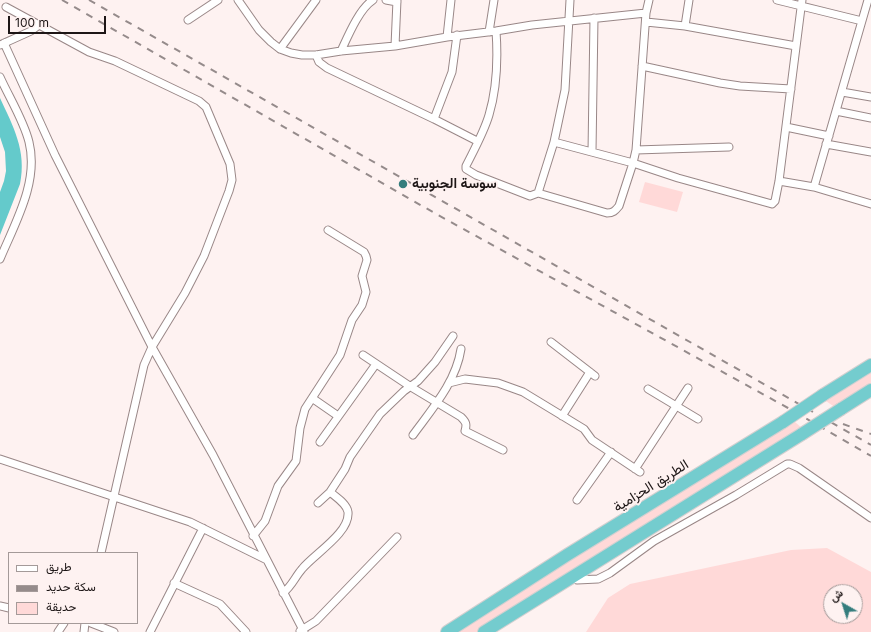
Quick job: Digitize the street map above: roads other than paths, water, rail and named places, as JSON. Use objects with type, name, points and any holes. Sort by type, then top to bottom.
[{"type":"highway","name":"الطريق الحزامية","points":[[447,632],[574,551],[783,422],[871,365]]},
{"type":"highway","points":[[484,632],[871,390]]},
{"type":"street","points":[[188,20],[218,0]]},
{"type":"street","points":[[238,0],[259,30],[270,42],[280,49],[290,53],[316,55],[395,46],[568,20],[646,13]]},
{"type":"street","points":[[280,49],[316,0]]},
{"type":"street","points":[[341,51],[350,32],[363,11],[374,0]]},
{"type":"street","points":[[386,0],[397,1],[395,46]]},
{"type":"street","points":[[447,37],[451,0]]},
{"type":"street","points":[[494,0],[492,32],[497,62],[493,99],[489,116],[466,166],[468,171],[530,196],[538,193],[606,213],[611,213],[619,206],[634,163],[648,0]]},
{"type":"street","points":[[538,193],[554,142],[565,90],[570,0]]},
{"type":"street","points":[[685,26],[689,0]]},
{"type":"street","points":[[777,0],[802,3],[862,22]]},
{"type":"street","points":[[814,187],[862,22],[868,14],[868,0]]},
{"type":"street","points":[[554,142],[634,163],[770,204],[775,201],[802,3]]},
{"type":"street","points":[[6,6],[89,52],[115,61],[199,101],[206,107],[230,164],[232,180],[210,242],[185,293],[152,347],[144,365],[101,552]]},
{"type":"street","points":[[592,152],[594,18]]},
{"type":"street","points":[[646,22],[685,26],[796,46]]},
{"type":"street","points":[[39,25],[31,32],[2,44],[55,155],[152,347],[213,455],[302,631],[316,621],[397,537]]},
{"type":"street","points":[[434,119],[452,72],[457,36]]},
{"type":"street","points":[[316,55],[321,64],[326,68],[478,141]]},
{"type":"street","points":[[642,66],[720,83],[740,86],[790,89]]},
{"type":"street","points":[[0,77],[28,141],[31,154],[31,169],[23,202],[0,259]]},
{"type":"street","points":[[842,92],[871,97]]},
{"type":"street","points":[[836,111],[871,118]]},
{"type":"street","points":[[786,127],[829,136]]},
{"type":"street","points":[[826,144],[871,152]]},
{"type":"street","points":[[636,150],[729,147]]},
{"type":"street","points":[[778,181],[814,187],[871,204]]},
{"type":"street","points":[[254,536],[265,521],[278,486],[296,461],[300,428],[305,409],[340,355],[352,320],[362,305],[366,292],[362,276],[367,260],[364,252],[328,230]]},
{"type":"street","points":[[318,503],[330,492],[345,469],[350,457],[380,414],[404,391],[418,381],[453,336]]},
{"type":"street","points":[[551,342],[592,374],[562,416]]},
{"type":"street","points":[[413,435],[449,383],[459,362],[461,349]]},
{"type":"street","points":[[363,355],[411,387],[461,417],[467,424],[465,431],[503,450]]},
{"type":"street","points":[[320,442],[376,364]]},
{"type":"street","points":[[449,383],[465,379],[498,383],[523,392],[584,429],[592,440],[638,470],[688,388]]},
{"type":"street","points":[[648,390],[698,419]]},
{"type":"street","points":[[312,398],[338,416]]},
{"type":"street","points":[[577,500],[611,452]]},
{"type":"street","points":[[0,459],[146,506],[203,528],[265,559]]},
{"type":"street","points":[[574,577],[577,580],[598,579],[610,573],[654,541],[736,495],[787,464],[799,468],[871,518]]},
{"type":"street","points":[[283,593],[290,587],[302,569],[338,536],[348,518],[348,511],[342,502],[330,492]]},
{"type":"street","points":[[150,632],[203,528]]},
{"type":"street","points":[[174,583],[220,604],[246,632]]},
{"type":"street","points":[[94,624],[114,632]]},
{"type":"water","points":[[0,98],[18,139],[22,161],[22,172],[20,184],[0,235],[0,192],[6,171],[5,152],[0,137]]},
{"type":"railway","points":[[62,0],[438,215],[788,408],[871,456]]},
{"type":"railway","points":[[89,0],[871,445]]},
{"type":"railway","points":[[843,424],[871,434]]},
{"type":"place","name":"سوسة الجنوبية","points":[[403,184]]}]
